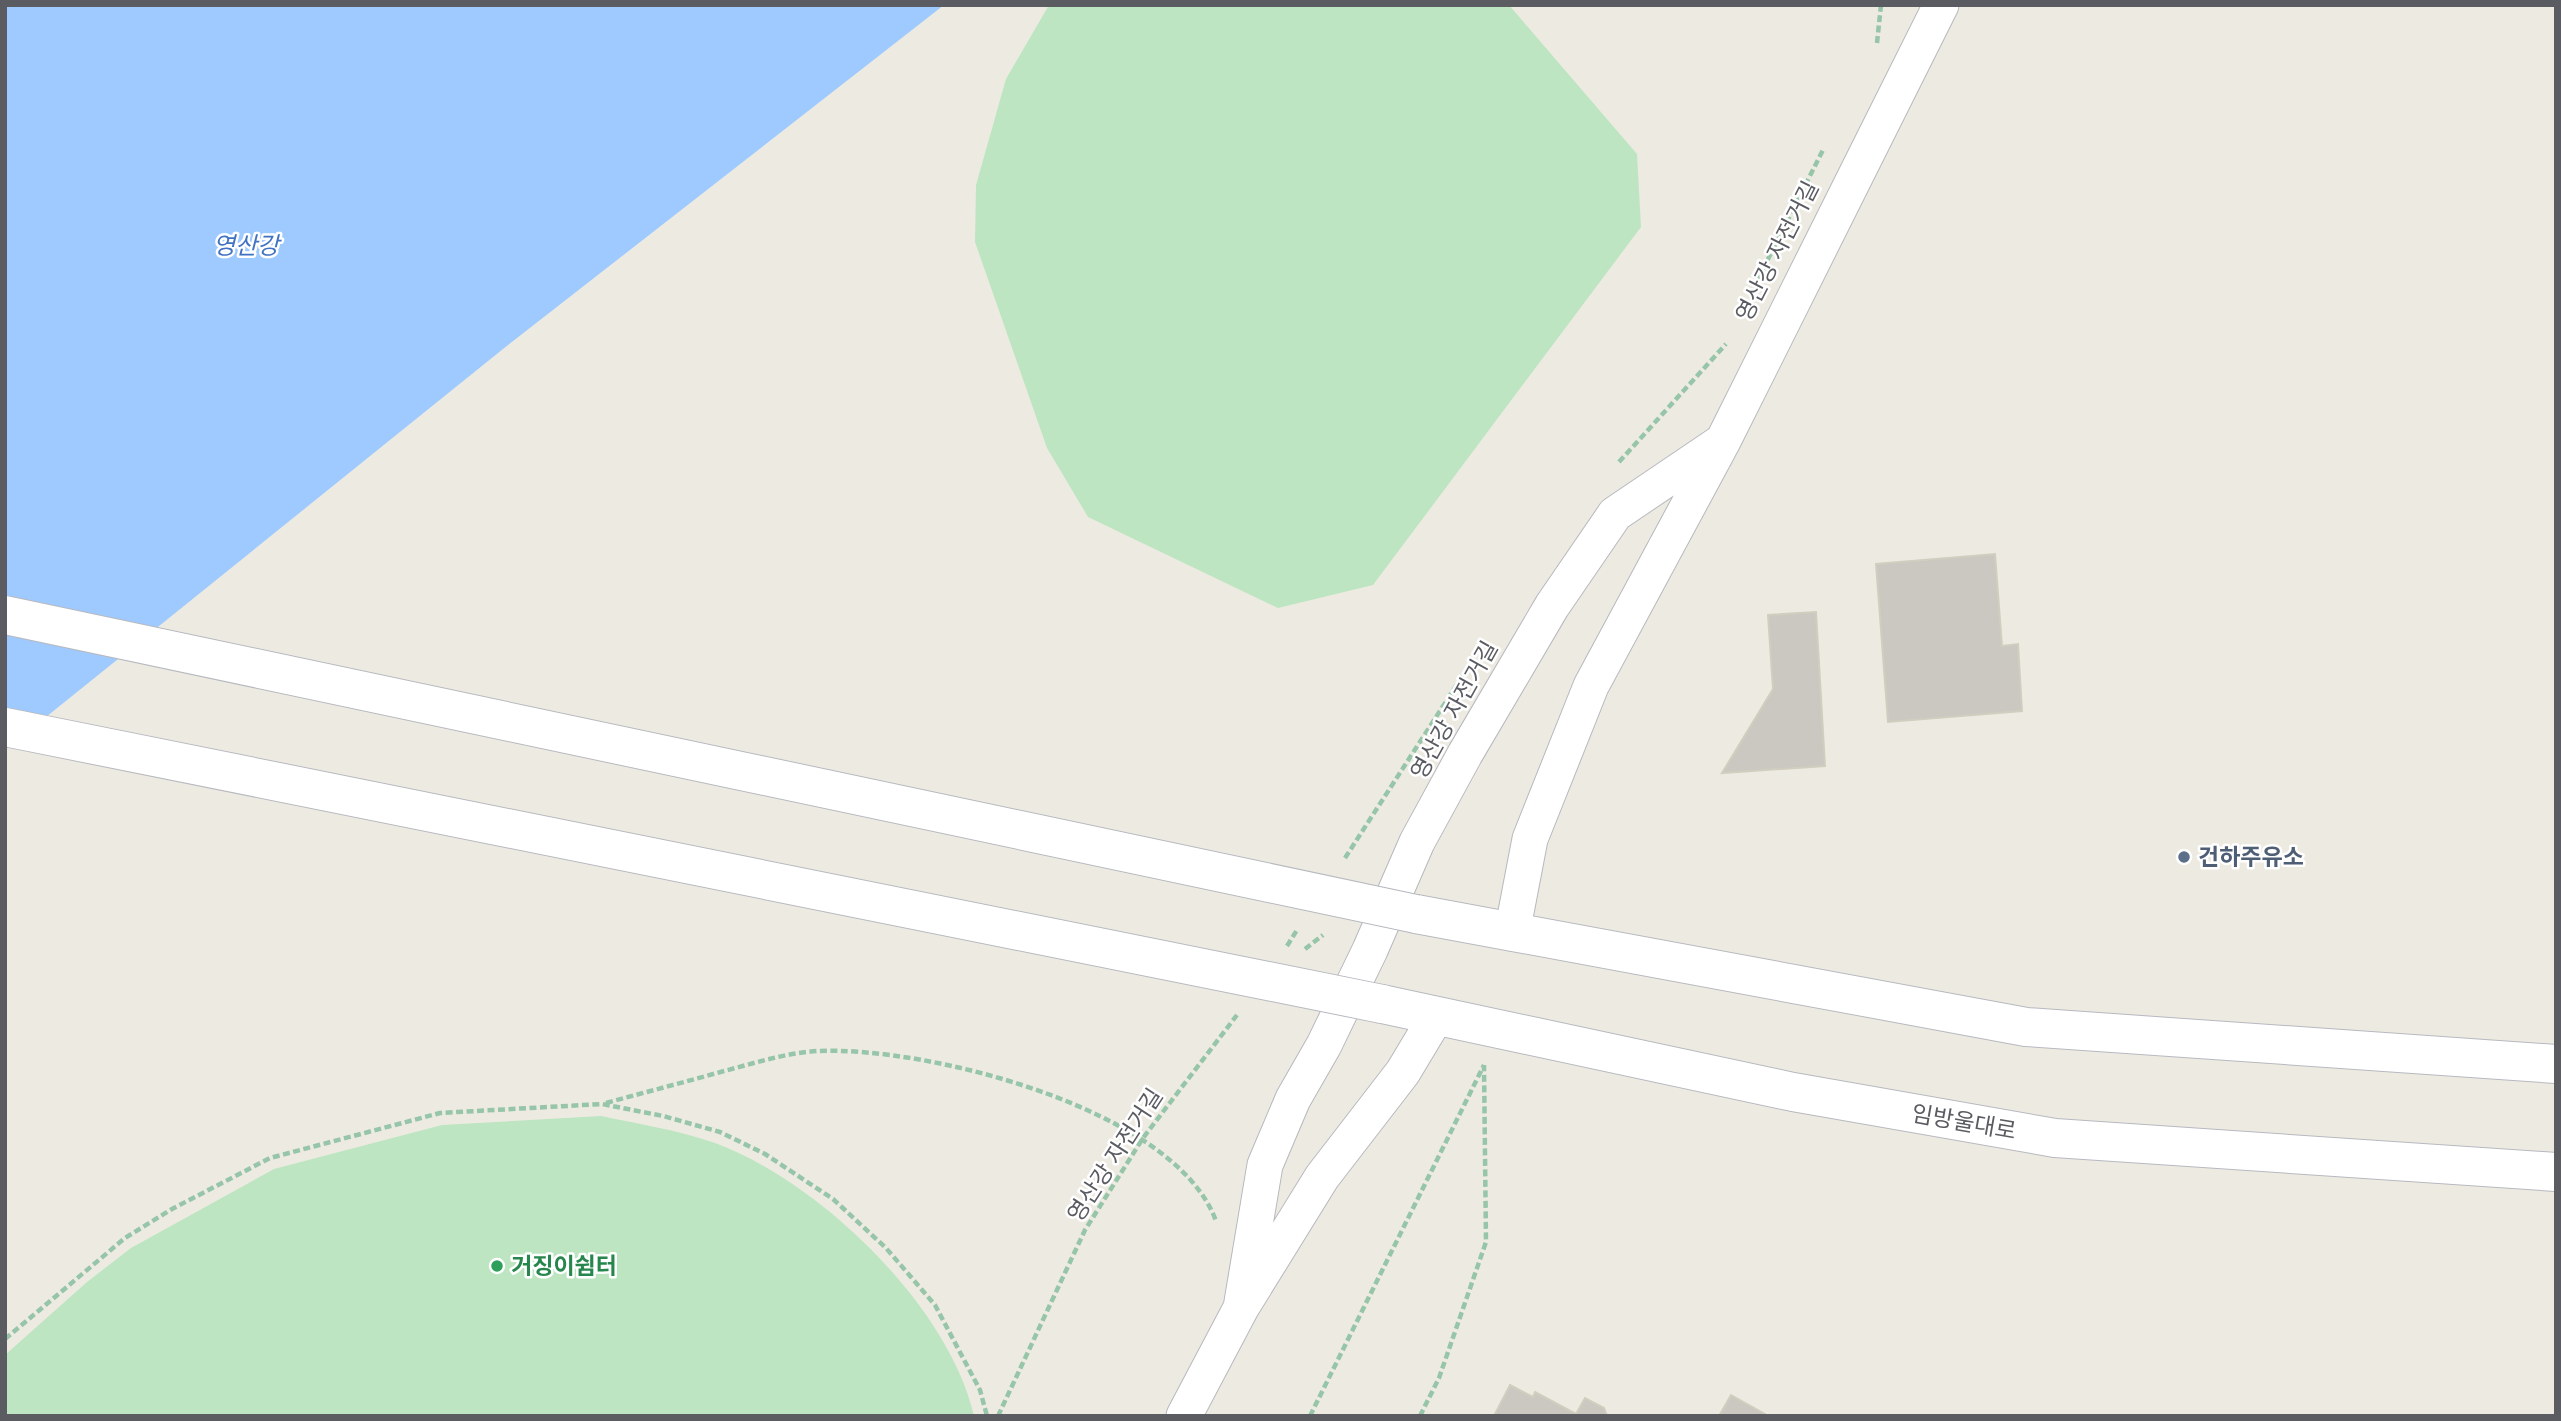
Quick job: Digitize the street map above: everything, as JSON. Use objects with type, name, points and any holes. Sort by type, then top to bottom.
[{"type":"main road","points":[[5,615],[1416,914],[2026,1027],[2556,1064]]},
{"type":"main road","name":"임방울대로","points":[[5,727],[1382,1004],[1427,1032],[2055,1138],[2556,1172]]},
{"type":"street","points":[[1512,933],[1530,839],[1591,686],[1723,441],[1941,5]]},
{"type":"street","points":[[1241,1308],[1265,1165],[1293,1099],[1324,1045],[1370,950],[1417,842],[1465,754],[1552,606],[1615,514],[1723,441]]},
{"type":"street","points":[[1184,1416],[1241,1308],[1322,1177],[1403,1072],[1427,1032]]},
{"type":"path","points":[[1296,956],[1332,927]]},
{"type":"path","name":"영산강 자전거길","points":[[998,1416],[1085,1230],[1143,1138],[1243,1007]]},
{"type":"path","points":[[1427,1032],[1485,1064]]},
{"type":"path","points":[[5,1339],[125,1238],[172,1209],[270,1158],[440,1113],[602,1104],[785,1055],[849,1052],[919,1061],[995,1077],[1069,1101],[1143,1138],[1172,1160]]},
{"type":"path","points":[[1311,1416],[1485,1064]]},
{"type":"path","points":[[1420,1416],[1439,1378],[1486,1242],[1485,1064]]},
{"type":"path","points":[[602,1104],[663,1116],[720,1132],[765,1154],[833,1199],[886,1248],[935,1305],[981,1390],[986,1416]]},
{"type":"green space","points":[[1049,5],[1509,5],[1637,154],[1641,227],[1373,585],[1278,608],[1088,517],[1047,448],[975,242],[976,185],[1006,79]]},
{"type":"green space","name":"거징이쉼터","points":[[601,1116],[715,1143],[755,1161],[796,1186],[836,1217],[874,1252],[908,1291],[938,1332],[960,1374],[974,1416],[5,1416],[5,1355],[87,1282],[131,1248],[274,1169],[442,1125]]},
{"type":"water","name":"영산강","points":[[5,5],[944,5],[503,349],[5,750]]},
{"type":"building","points":[[1995,554],[2002,646],[2018,644],[2022,711],[1888,722],[1876,564]]},
{"type":"building","points":[[1816,612],[1825,766],[1722,773],[1773,689],[1768,615]]},
{"type":"building","points":[[1510,1385],[1533,1397],[1535,1392],[1576,1414],[1585,1398],[1604,1408],[1607,1416],[1494,1416]]},
{"type":"building","points":[[1731,1395],[1765,1414],[1765,1416],[1719,1416]]},
{"type":"place","name":"건하주유소","points":[[2184,857]]},
{"type":"place","name":"거징이쉼터","points":[[497,1266]]}]
